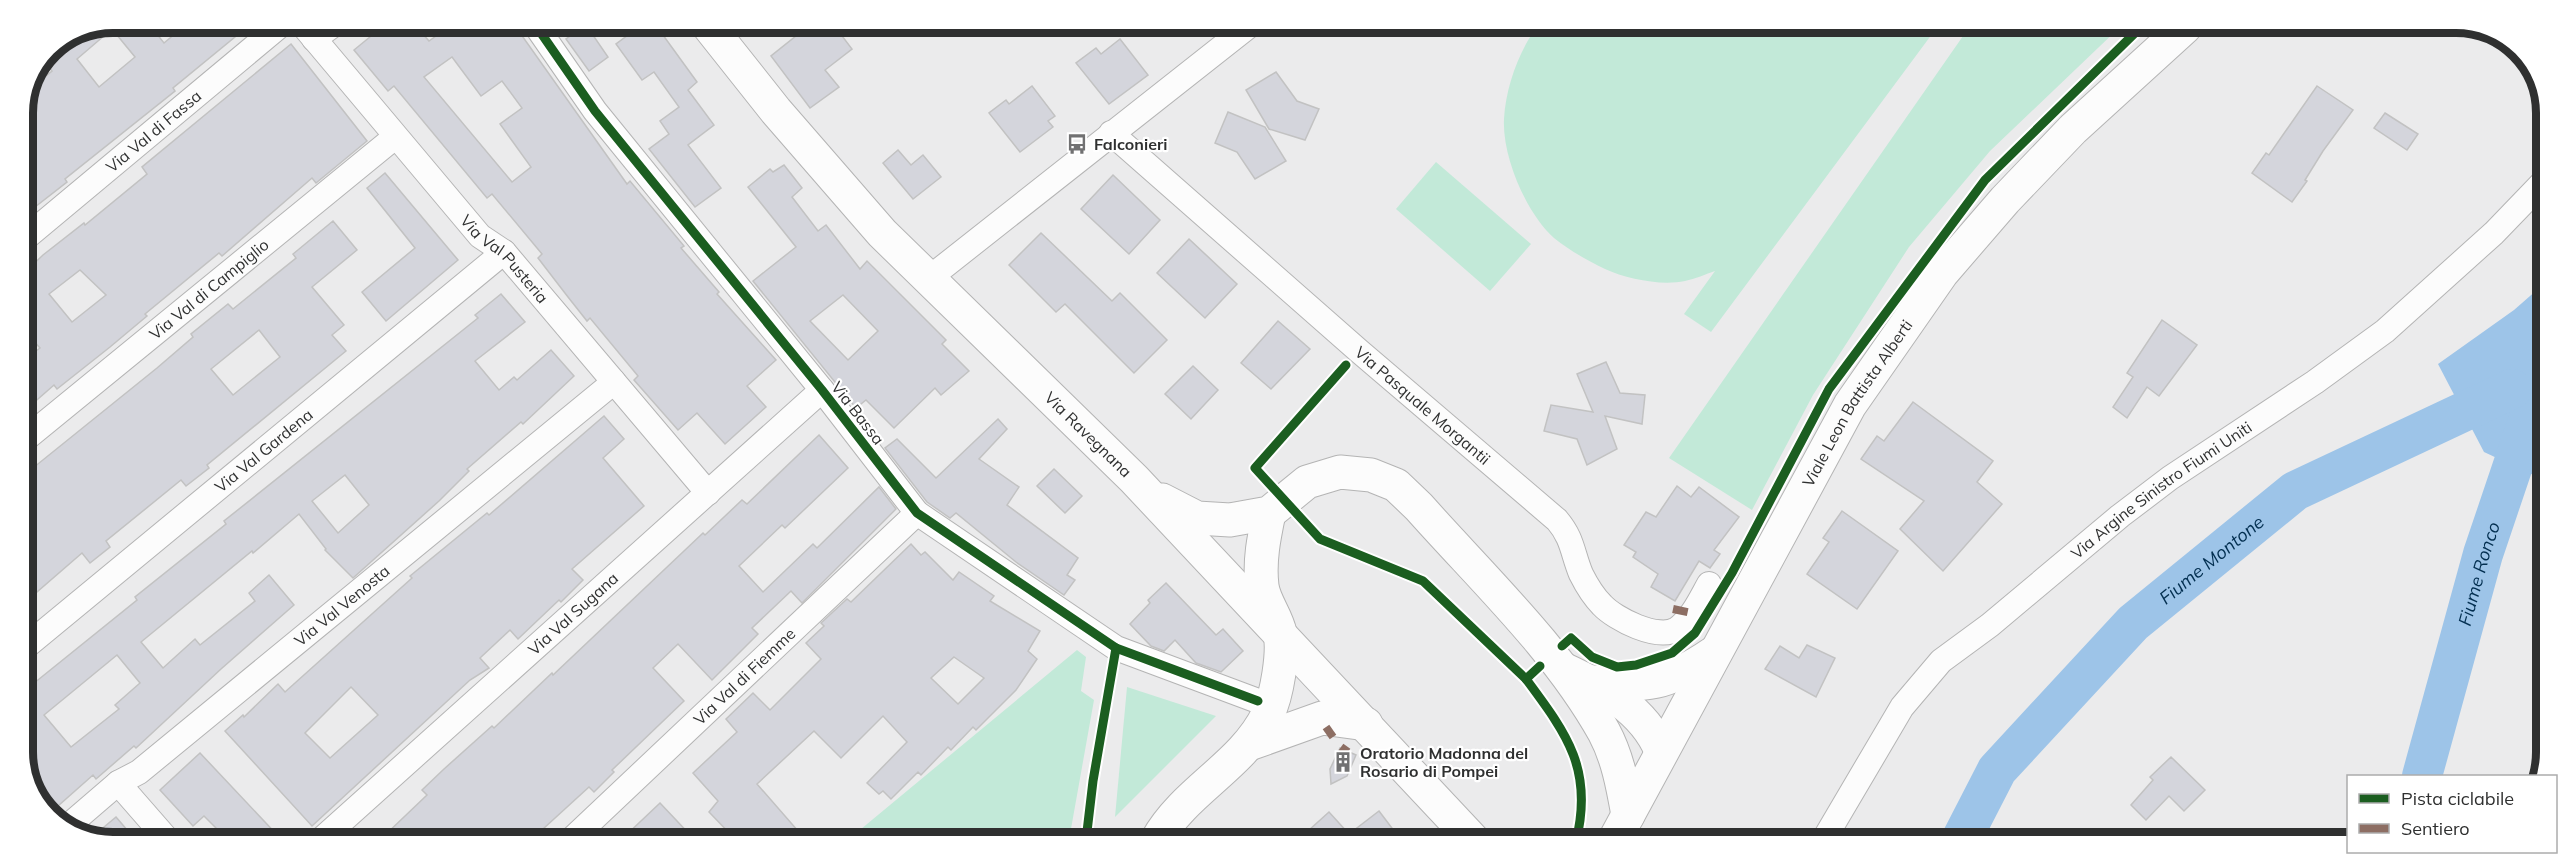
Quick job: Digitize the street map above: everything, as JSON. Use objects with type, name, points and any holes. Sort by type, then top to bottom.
[{"type":"main road","name":"Via Ravegnana","points":[[714,33],[783,120],[882,233],[1134,479],[1466,832]]},
{"type":"main road","name":"Viale Leon Battista Alberti","points":[[1621,828],[1850,405],[1942,273],[2005,200],[2073,129],[2178,33]]},
{"type":"main road","points":[[1134,479],[1168,504],[1197,518],[1230,519],[1269,513],[1307,482],[1332,474],[1371,475],[1396,485],[1419,507],[1561,668],[1605,734],[1620,772],[1621,828]]},
{"type":"main road","points":[[1161,832],[1181,809],[1252,743],[1268,713],[1276,690],[1280,633],[1262,589],[1260,568],[1269,513]]},
{"type":"main road","points":[[1592,682],[1623,686],[1656,682],[1683,674],[1714,653]]},
{"type":"main road","points":[[1561,668],[1592,682],[1642,719],[1654,732],[1661,751],[1644,749],[1605,734]]},
{"type":"main road","points":[[1252,743],[1322,717],[1366,724]]},
{"type":"street","name":"Via Val di Fassa","points":[[33,232],[271,33]]},
{"type":"street","name":"Via Val Pusteria","points":[[309,33],[394,137],[480,236],[504,252],[708,493]]},
{"type":"street","name":"Via Bassa","points":[[541,33],[595,111],[822,390],[917,513],[1116,648],[1258,701]]},
{"type":"street","points":[[928,279],[1240,33]]},
{"type":"street","name":"Via Pasquale Morgantii","points":[[1111,133],[1368,359],[1557,520],[1573,543],[1582,574],[1603,607],[1647,632],[1662,634],[1676,629],[1692,613],[1709,584]]},
{"type":"street","name":"Via Val di Campiglio","points":[[33,433],[394,137]]},
{"type":"street","name":"Via Argine Sinistro Fiumi Uniti","points":[[1827,832],[1902,707],[1941,661],[1990,625],[2120,516],[2170,478],[2315,382],[2385,331],[2494,233],[2536,189]]},
{"type":"street","name":"Via Val Gardena","points":[[33,641],[504,252]]},
{"type":"street","name":"Via Val Venosta","points":[[74,821],[118,783],[139,772],[614,382]]},
{"type":"street","name":"Via Val Sugana","points":[[331,832],[822,390]]},
{"type":"street","name":"Via Val di Fiemme","points":[[579,832],[917,513]]},
{"type":"street","points":[[118,783],[161,832]]},
{"type":"green space","points":[[1532,33],[1933,33],[1711,332],[1684,314],[1715,271],[1689,280],[1665,283],[1644,281],[1614,273],[1566,247],[1554,238],[1534,214],[1518,183],[1504,134],[1507,94],[1515,69]]},
{"type":"green space","points":[[1965,33],[2114,33],[1990,151],[1909,247],[1813,395],[1752,510],[1669,458]]},
{"type":"green space","points":[[1436,162],[1531,244],[1490,291],[1396,209]]},
{"type":"green space","points":[[1077,650],[1086,657],[1081,691],[1094,700],[1070,832],[857,832]]},
{"type":"green space","points":[[1127,687],[1216,716],[1115,817]]},
{"type":"water","points":[[2536,291],[2536,476],[2484,452],[2438,364],[2514,310]]},
{"type":"building","points":[[115,33],[156,33],[164,43],[176,33],[240,33],[173,88],[175,91],[65,179],[67,182],[35,207],[33,204],[33,122],[36,120],[33,116],[34,108],[39,82],[52,71],[48,66],[56,56],[82,39],[97,35],[106,34],[77,59],[99,87],[135,57]]},
{"type":"building","points":[[375,33],[422,33],[429,41],[440,33],[520,33],[627,184],[630,181],[684,246],[681,248],[719,292],[717,294],[776,360],[747,386],[766,407],[725,444],[697,413],[678,430],[634,380],[638,376],[590,318],[587,321],[568,297],[538,258],[542,254],[492,194],[487,198],[394,86],[388,91],[354,50]],"holes":[[[452,57],[481,96],[502,81],[522,108],[500,124],[531,167],[512,182],[424,77]]]},
{"type":"building","points":[[575,33],[592,33],[608,57],[589,71],[566,39]]},
{"type":"building","points":[[631,33],[662,33],[697,82],[688,90],[714,125],[688,145],[721,188],[695,207],[649,149],[669,134],[660,121],[679,107],[654,72],[642,80],[616,44]]},
{"type":"building","points":[[800,33],[840,33],[852,49],[825,70],[839,87],[810,108],[771,56]]},
{"type":"building","points":[[1120,39],[1148,75],[1109,104],[1076,63],[1096,48],[1101,54]]},
{"type":"building","points":[[291,44],[367,141],[316,183],[312,178],[222,256],[219,253],[145,314],[147,316],[110,347],[57,389],[54,385],[33,403],[33,353],[40,348],[33,340],[33,264],[147,174],[142,167]],"holes":[[[80,270],[106,295],[72,322],[49,294]]]},
{"type":"building","points":[[1276,72],[1297,101],[1319,109],[1305,140],[1269,129],[1246,90]]},
{"type":"building","points":[[1032,86],[1055,116],[1048,121],[1053,127],[1020,152],[989,113],[1006,100],[1009,104]]},
{"type":"building","points":[[2317,86],[2353,110],[2323,151],[2305,180],[2307,181],[2292,202],[2252,173],[2266,153],[2269,155]]},
{"type":"building","points":[[1228,112],[1265,127],[1286,161],[1255,179],[1237,152],[1215,143]]},
{"type":"building","points":[[2385,113],[2418,134],[2407,150],[2374,128]]},
{"type":"building","points":[[898,150],[911,165],[923,155],[941,177],[913,199],[883,163]]},
{"type":"building","points":[[784,165],[802,188],[792,197],[818,231],[826,225],[860,269],[867,261],[946,340],[942,344],[969,371],[941,395],[935,388],[894,428],[866,400],[856,408],[753,281],[796,247],[748,187],[770,169],[773,172]],"holes":[[[843,295],[878,331],[848,360],[810,321]]]},
{"type":"building","points":[[385,173],[458,260],[386,321],[362,292],[415,248],[367,188]]},
{"type":"building","points":[[1113,175],[1160,220],[1129,254],[1081,209]]},
{"type":"building","points":[[333,221],[357,250],[312,287],[344,325],[332,335],[346,351],[207,465],[209,468],[186,486],[181,480],[106,541],[110,547],[90,563],[82,553],[33,595],[33,468],[157,368],[193,337],[191,334],[228,304],[233,309],[296,258],[293,254]],"holes":[[[259,330],[280,357],[233,395],[211,369]]]},
{"type":"building","points":[[1041,233],[1112,301],[1120,293],[1167,340],[1134,373],[1065,304],[1056,312],[1009,265]]},
{"type":"building","points":[[1189,239],[1237,284],[1205,318],[1157,273]]},
{"type":"building","points":[[501,294],[525,322],[475,361],[499,390],[514,377],[517,380],[551,350],[574,376],[523,424],[521,422],[467,469],[469,471],[439,501],[353,578],[325,550],[299,514],[141,642],[163,668],[195,639],[200,645],[255,601],[249,593],[269,575],[294,605],[136,748],[134,746],[96,779],[93,775],[55,808],[39,783],[33,757],[33,684],[137,600],[135,597],[226,524],[224,521],[478,318],[475,315]],"holes":[[[345,475],[369,505],[338,533],[312,501]],[[117,655],[140,683],[115,705],[119,709],[71,747],[44,715]]]},
{"type":"building","points":[[2162,320],[2197,345],[2159,396],[2147,387],[2127,418],[2113,407],[2133,377],[2127,373]]},
{"type":"building","points":[[1278,321],[1310,349],[1271,389],[1241,363]]},
{"type":"building","points":[[1606,362],[1620,393],[1645,395],[1642,424],[1605,416],[1617,449],[1587,465],[1577,439],[1544,431],[1551,405],[1593,412],[1577,374]]},
{"type":"building","points":[[1193,366],[1218,390],[1191,419],[1165,394]]},
{"type":"building","points":[[1913,402],[1993,461],[1977,482],[2002,504],[1943,571],[1900,529],[1924,501],[1861,459],[1877,436],[1884,441]]},
{"type":"building","points":[[604,416],[624,439],[603,458],[644,506],[572,569],[583,580],[561,602],[559,600],[518,639],[510,630],[480,658],[489,668],[470,680],[312,826],[225,731],[243,715],[244,717],[278,684],[285,692],[412,578],[410,576],[487,513],[489,515]],"holes":[[[351,687],[378,715],[330,758],[305,733]]]},
{"type":"building","points":[[998,419],[1007,429],[979,459],[1019,487],[1007,505],[1078,558],[1067,575],[1075,580],[1064,595],[1016,562],[956,513],[950,518],[927,502],[885,448],[897,439],[936,478]]},
{"type":"building","points":[[819,435],[848,468],[785,528],[782,525],[739,566],[763,592],[813,544],[817,548],[879,487],[896,509],[802,603],[791,591],[752,628],[758,634],[712,680],[678,644],[653,668],[684,701],[612,770],[614,772],[594,792],[589,787],[540,832],[388,832],[427,795],[422,790],[444,769],[492,726],[494,728],[552,673],[553,675],[703,533],[705,535],[742,500],[747,504]]},
{"type":"building","points":[[1054,469],[1082,496],[1065,513],[1037,486]]},
{"type":"building","points":[[1677,486],[1691,497],[1699,487],[1739,517],[1714,550],[1720,554],[1710,568],[1699,561],[1675,601],[1651,587],[1658,574],[1633,557],[1636,552],[1624,545],[1646,512],[1656,517]]},
{"type":"building","points":[[1842,511],[1898,551],[1857,609],[1807,574],[1829,542],[1823,538]]},
{"type":"building","points":[[911,544],[921,555],[925,552],[953,580],[959,572],[994,596],[990,601],[1040,631],[1028,651],[1037,659],[1016,690],[976,730],[973,727],[951,750],[948,747],[921,775],[918,772],[891,799],[883,791],[879,794],[867,783],[907,742],[883,716],[841,758],[814,731],[757,784],[799,832],[728,832],[709,812],[718,801],[693,773],[737,732],[726,719],[753,693],[770,710],[821,659],[806,643],[824,626],[821,623],[847,599],[851,602]],"holes":[[[954,657],[984,678],[958,704],[931,678]]]},
{"type":"building","points":[[1166,583],[1216,635],[1223,629],[1243,651],[1221,672],[1196,663],[1175,640],[1164,651],[1151,646],[1130,624],[1150,603],[1148,600]]},
{"type":"building","points":[[1807,645],[1835,658],[1816,697],[1765,669],[1780,646],[1799,658]]},
{"type":"building","name":"Oratorio Madonna del Rosario di Pompei","points":[[1340,748],[1356,755],[1347,776],[1331,784],[1330,769]]},
{"type":"building","points":[[200,753],[274,832],[220,832],[204,816],[193,826],[160,790]]},
{"type":"building","points":[[2171,757],[2205,790],[2184,811],[2169,796],[2146,820],[2131,805],[2153,780],[2150,777]]},
{"type":"building","points":[[660,803],[687,832],[629,832]]},
{"type":"building","points":[[1379,811],[1395,832],[1352,832]]},
{"type":"building","points":[[1329,812],[1347,832],[1307,832]]},
{"type":"building","points":[[116,817],[129,832],[113,832],[100,830]]},
{"type":"waterway","name":"Fiume Montone","points":[[1965,832],[1997,770],[2133,623],[2295,491],[2512,389]]},
{"type":"waterway","name":"Fiume Ronco","points":[[2422,775],[2483,554],[2531,412]]},
{"type":"marked path","points":[[1673,609],[1692,613]]},
{"type":"marked path","points":[[1326,727],[1333,737]]},
{"type":"marked path","points":[[1341,747],[1348,752]]},
{"type":"cycle path","points":[[541,33],[595,111],[822,390],[917,513],[1116,648],[1258,701]]},
{"type":"cycle path","points":[[1562,646],[1571,638],[1592,657],[1617,667],[1636,665],[1672,653],[1695,633],[1732,573],[1829,389],[1985,180],[2135,33]]},
{"type":"cycle path","points":[[1346,365],[1255,468],[1320,539],[1423,581],[1526,679],[1540,666]]},
{"type":"cycle path","points":[[1087,832],[1093,781],[1116,648]]},
{"type":"cycle path","points":[[1526,679],[1553,717],[1573,753],[1579,772],[1581,793],[1581,816],[1578,832]]},
{"type":"place","name":"Falconieri","points":[[1077,144]]},
{"type":"place","name":"Oratorio Madonna del Rosario di Pompei","points":[[1343,762]]}]
